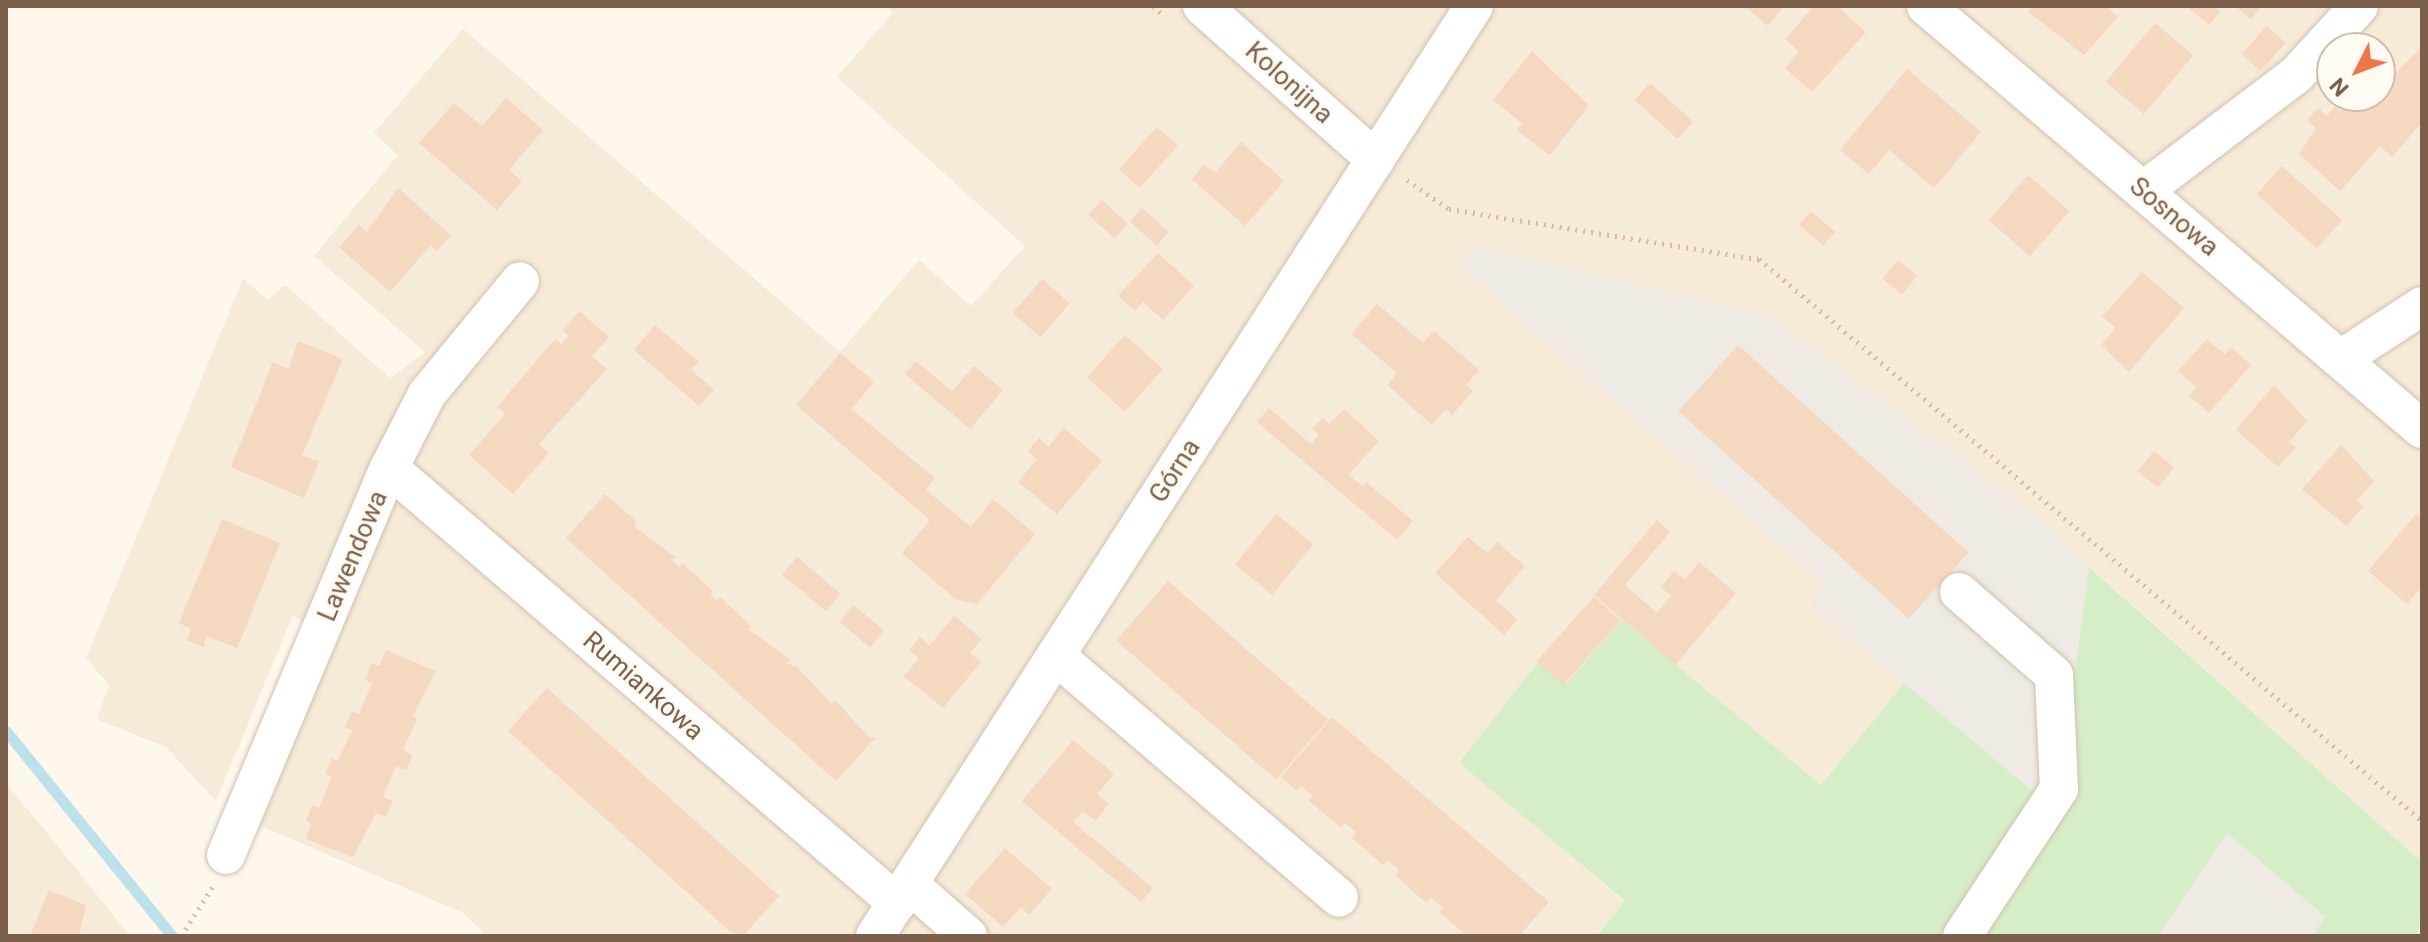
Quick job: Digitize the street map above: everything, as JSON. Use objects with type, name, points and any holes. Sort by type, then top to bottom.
[{"type":"street","name":"Kolonijna","points":[[1202,6],[1376,160]]},
{"type":"street","name":"Górna","points":[[875,936],[1474,6]]},
{"type":"street","name":"Sosnowa","points":[[1926,6],[2422,429]]},
{"type":"street","points":[[2143,191],[2297,74],[2359,6]]},
{"type":"street","name":"Lawendowa","points":[[226,855],[389,468],[427,394],[520,281]]},
{"type":"street","points":[[2341,359],[2422,306]]},
{"type":"street","name":"Rumiankowa","points":[[389,468],[903,893],[968,936]]},
{"type":"street","points":[[1959,592],[2054,675],[2059,789],[1976,931]]},
{"type":"street","points":[[1056,656],[1339,898]]},
{"type":"path","points":[[1376,160],[1449,209],[1759,259],[2422,821]]},
{"type":"path","points":[[181,936],[195,918]]},
{"type":"shaded area","points":[[887,6],[2422,6],[2422,862],[2009,495],[1826,584],[1809,604],[1904,683],[1821,785],[1622,620],[1565,686],[1537,663],[1460,763],[1625,902],[1597,936],[487,936],[463,913],[243,818],[320,636],[293,615],[216,801],[166,747],[97,719],[109,685],[86,658],[243,279],[268,300],[285,285],[390,378],[425,352],[314,256],[398,155],[374,133],[463,29],[840,352],[919,260],[971,306],[1025,246],[837,77],[893,13]]},
{"type":"shaded area","points":[[1476,246],[1771,317],[2009,495],[2089,567],[2059,789],[2048,804],[1809,605],[1826,583],[1458,266]]},
{"type":"shaded area","points":[[6,784],[48,834],[130,936],[6,936]]},
{"type":"shaded area","points":[[2227,833],[2326,918],[2313,936],[2157,935]]},
{"type":"green space","points":[[2089,567],[2422,862],[2419,936],[2313,936],[2325,917],[2227,833],[2158,936],[1597,936],[1625,901],[1459,763],[1538,662],[1565,685],[1622,620],[1821,785],[1904,683],[2048,804],[2059,789]]},
{"type":"building","points":[[1745,6],[1784,6],[1768,26]]},
{"type":"building","points":[[1814,6],[1837,6],[1866,32],[1812,92],[1785,68],[1799,51],[1785,39]]},
{"type":"building","points":[[2033,6],[2105,6],[2118,17],[2084,55],[2028,12]]},
{"type":"building","points":[[2187,6],[2213,6],[2220,12],[2209,25]]},
{"type":"building","points":[[2235,6],[2262,6],[2251,19]]},
{"type":"building","points":[[2155,23],[2193,55],[2144,114],[2106,82]]},
{"type":"building","points":[[2267,26],[2286,43],[2260,71],[2242,54]]},
{"type":"building","points":[[2422,47],[2422,122],[2392,157],[2380,146],[2340,191],[2299,154],[2316,128],[2307,120],[2316,110],[2327,116],[2330,112],[2396,112],[2396,73]]},
{"type":"building","points":[[1532,51],[1589,106],[1550,155],[1517,130],[1522,123],[1493,100]]},
{"type":"building","points":[[1907,69],[1981,132],[1934,188],[1889,150],[1869,174],[1840,150]]},
{"type":"building","points":[[1650,83],[1693,122],[1678,139],[1635,100]]},
{"type":"building","points":[[506,98],[543,130],[509,170],[522,181],[497,210],[419,143],[454,103],[482,126]]},
{"type":"building","points":[[1157,127],[1178,146],[1140,188],[1119,169]]},
{"type":"building","points":[[1241,142],[1284,181],[1245,226],[1192,179],[1204,164],[1215,173]]},
{"type":"building","points":[[2282,166],[2342,220],[2317,248],[2257,194]]},
{"type":"building","points":[[2028,175],[2070,211],[2030,256],[1989,220]]},
{"type":"building","points":[[398,188],[451,235],[437,251],[431,245],[390,292],[339,247],[359,225],[367,232]]},
{"type":"building","points":[[1102,200],[1128,224],[1114,238],[1088,215]]},
{"type":"building","points":[[1142,208],[1169,232],[1157,245],[1130,221]]},
{"type":"building","points":[[1811,211],[1835,232],[1823,246],[1799,225]]},
{"type":"building","points":[[1158,253],[1194,286],[1163,320],[1143,302],[1135,311],[1118,296]]},
{"type":"building","points":[[1898,260],[1917,276],[1902,294],[1883,278]]},
{"type":"building","points":[[2142,272],[2184,308],[2129,372],[2101,345],[2116,328],[2102,317]]},
{"type":"building","points":[[1042,279],[1070,303],[1040,337],[1012,313]]},
{"type":"building","points":[[1377,304],[1423,343],[1434,331],[1479,370],[1466,385],[1473,391],[1452,415],[1446,409],[1432,425],[1387,385],[1397,373],[1351,334]]},
{"type":"building","points":[[579,311],[609,337],[592,356],[607,369],[539,444],[549,453],[513,494],[469,455],[505,414],[497,407],[555,339],[561,344],[569,336],[563,330]]},
{"type":"building","points":[[655,325],[699,362],[691,370],[714,390],[699,406],[634,350]]},
{"type":"building","points":[[1125,335],[1163,369],[1125,411],[1087,377]]},
{"type":"building","points":[[2207,339],[2225,354],[2231,347],[2251,365],[2209,413],[2189,396],[2197,387],[2178,371]]},
{"type":"building","points":[[298,341],[343,359],[302,455],[319,462],[304,498],[231,467],[273,362],[289,369]]},
{"type":"building","points":[[1738,345],[1968,552],[1909,619],[1678,411]]},
{"type":"building","points":[[840,353],[874,382],[851,409],[935,478],[926,490],[971,527],[993,499],[1035,534],[977,604],[955,599],[902,553],[930,520],[796,405]]},
{"type":"building","points":[[916,361],[952,391],[974,366],[1003,390],[970,429],[905,374]]},
{"type":"building","points":[[2274,385],[2307,421],[2289,442],[2296,447],[2278,467],[2236,430]]},
{"type":"building","points":[[1269,408],[1311,444],[1319,435],[1312,429],[1323,418],[1329,424],[1344,409],[1379,441],[1348,475],[1363,486],[1366,482],[1413,521],[1397,540],[1257,422]]},
{"type":"building","points":[[1064,428],[1102,461],[1057,514],[1018,482],[1037,459],[1028,451],[1039,438],[1048,447]]},
{"type":"building","points":[[2341,445],[2374,481],[2357,501],[2364,506],[2346,526],[2302,489]]},
{"type":"building","points":[[2154,451],[2174,467],[2158,488],[2138,471]]},
{"type":"building","points":[[605,494],[637,522],[634,526],[675,557],[672,560],[679,567],[682,563],[713,591],[710,595],[717,601],[720,597],[751,626],[748,629],[790,660],[786,663],[797,667],[832,704],[835,700],[870,738],[876,737],[836,781],[566,538]]},
{"type":"building","points":[[1276,514],[1313,544],[1272,595],[1235,565]]},
{"type":"building","points":[[2416,514],[2422,519],[2422,586],[2407,604],[2368,571]]},
{"type":"building","points":[[222,519],[280,543],[237,648],[207,636],[203,647],[187,640],[191,629],[179,623]]},
{"type":"building","points":[[1657,520],[1670,532],[1625,585],[1657,613],[1671,596],[1661,587],[1674,571],[1685,580],[1699,562],[1736,593],[1675,665],[1594,595]]},
{"type":"building","points":[[1468,537],[1488,553],[1497,542],[1525,566],[1496,600],[1517,619],[1504,635],[1435,573]]},
{"type":"building","points":[[797,557],[841,594],[826,611],[782,575]]},
{"type":"building","points":[[1168,581],[1328,720],[1276,780],[1116,641]]},
{"type":"building","points":[[1594,597],[1621,621],[1563,685],[1536,661]]},
{"type":"building","points":[[853,605],[884,630],[870,647],[839,622]]},
{"type":"building","points":[[954,616],[982,639],[970,653],[981,662],[943,708],[904,676],[919,658],[909,650],[920,637],[929,646]]},
{"type":"building","points":[[386,650],[436,671],[413,715],[417,719],[403,750],[413,755],[406,770],[396,766],[383,797],[393,801],[386,817],[376,813],[353,857],[306,839],[311,824],[306,821],[312,805],[319,808],[332,777],[325,774],[332,758],[338,761],[352,730],[345,727],[352,711],[359,714],[372,683],[365,680],[372,663],[379,666]]},
{"type":"building","points":[[547,688],[779,896],[743,936],[731,932],[508,731]]},
{"type":"building","points":[[1332,717],[1549,902],[1519,936],[1467,936],[1439,912],[1443,907],[1431,898],[1426,903],[1395,875],[1399,870],[1388,861],[1383,865],[1352,838],[1356,833],[1345,823],[1341,828],[1308,800],[1313,796],[1301,786],[1297,791],[1281,777]]},
{"type":"building","points":[[1073,740],[1114,774],[1097,794],[1109,804],[1095,821],[1083,811],[1073,822],[1153,888],[1141,902],[1022,801]]},
{"type":"building","points":[[1005,848],[1052,889],[1029,915],[1021,907],[1003,927],[965,894]]},
{"type":"building","points":[[49,890],[86,905],[79,936],[30,936]]},
{"type":"waterway","points":[[6,731],[172,936]]}]
